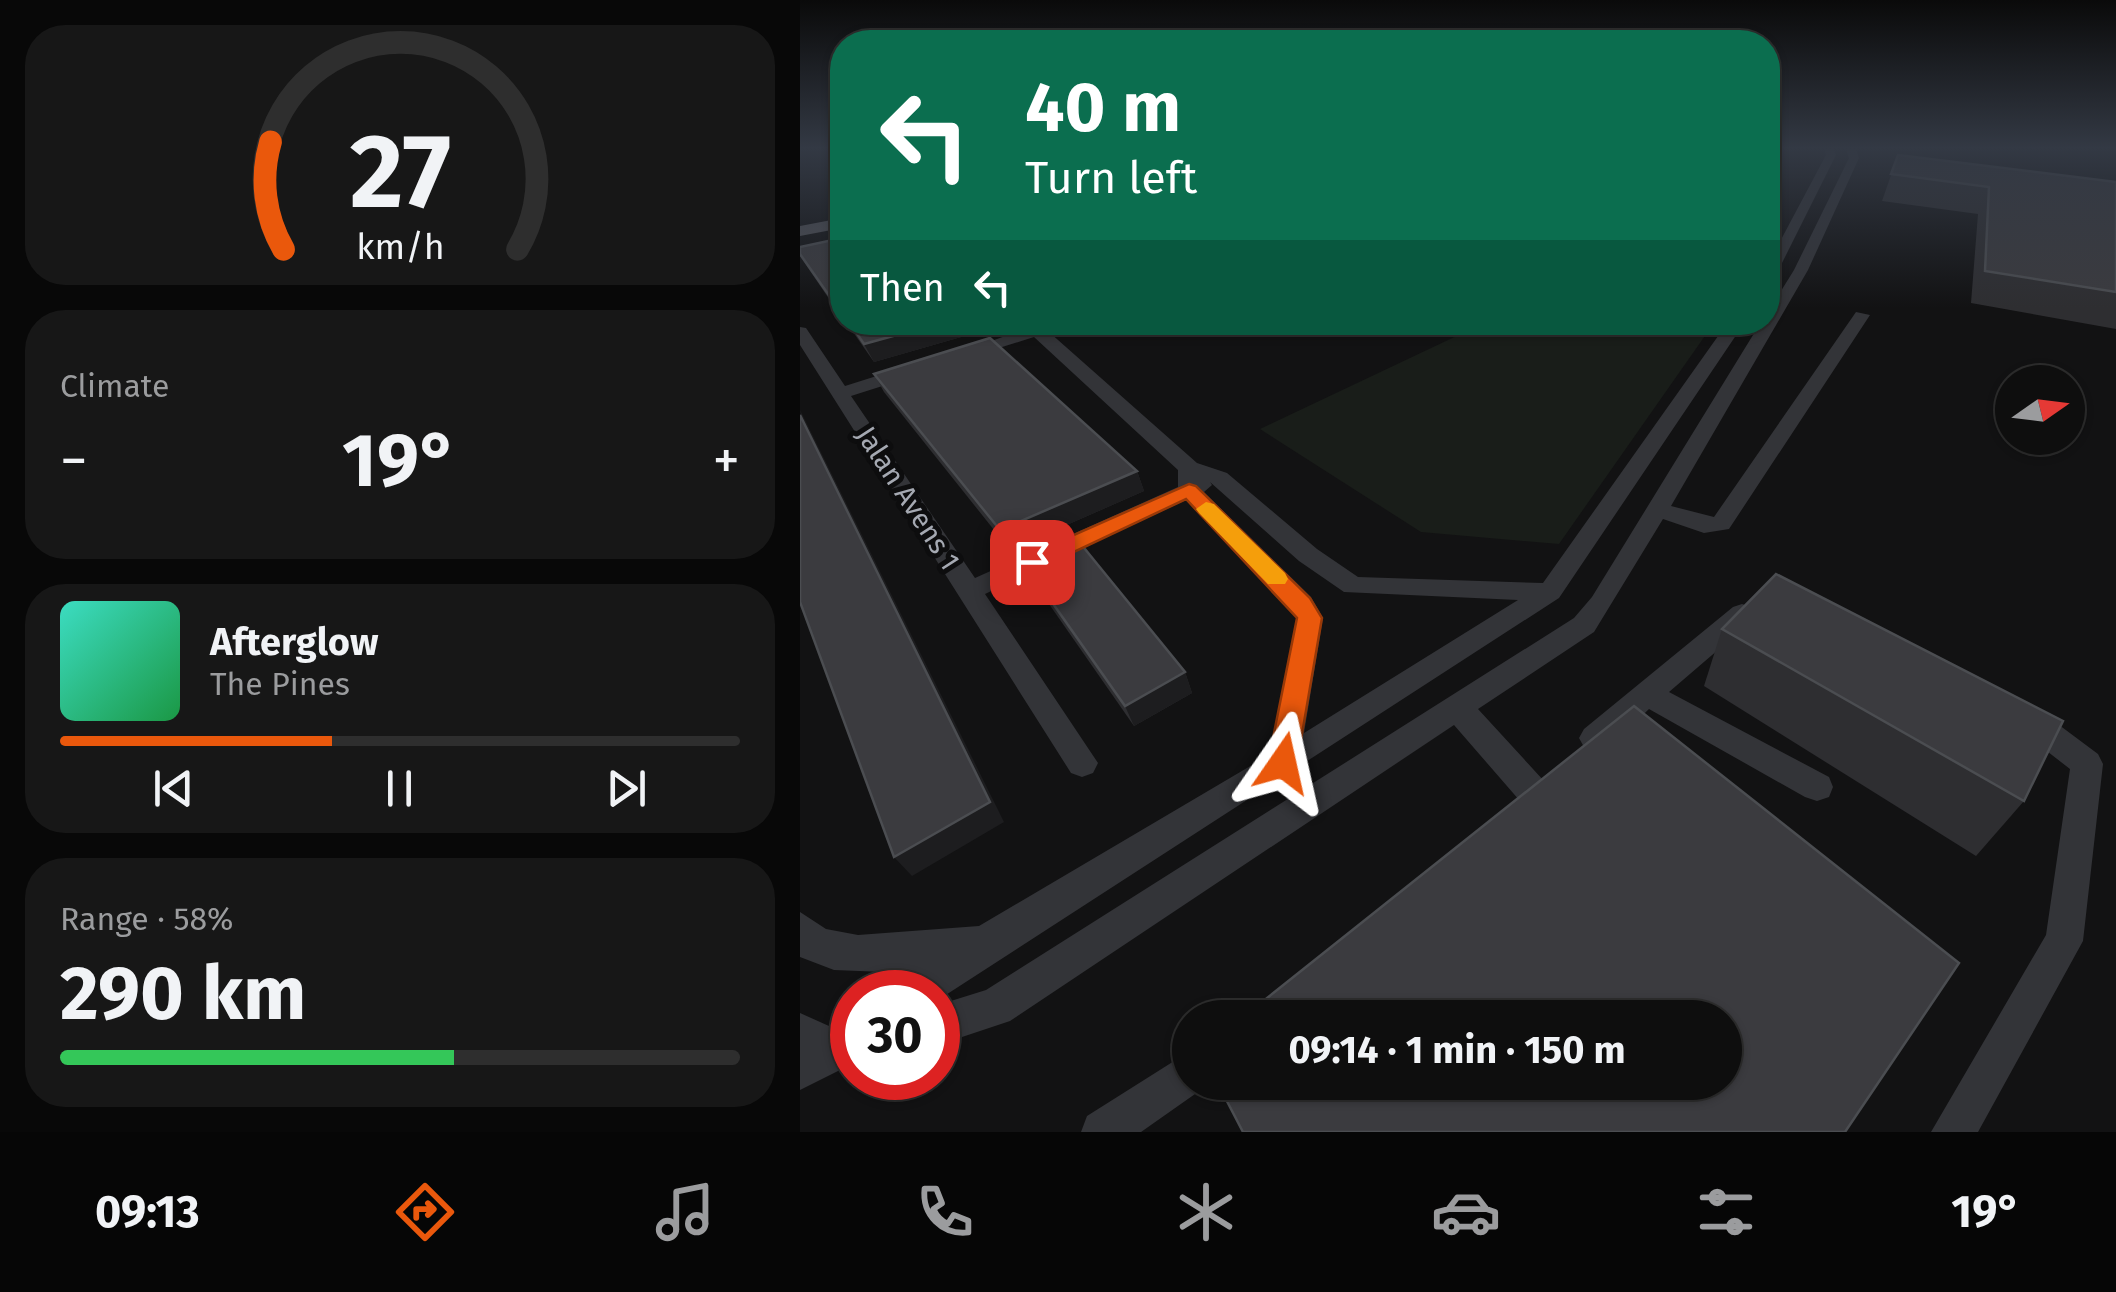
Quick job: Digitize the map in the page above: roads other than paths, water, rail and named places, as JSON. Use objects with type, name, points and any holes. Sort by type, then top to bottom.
[{"type":"main road","points":[[800,231],[830,225]]},
{"type":"main road","points":[[800,240],[830,235]]},
{"type":"street","points":[[1780,263],[1800,238],[1817,202]]},
{"type":"street","points":[[1780,234],[1800,238]]},
{"type":"street","points":[[1780,305],[1801,270],[1800,238]]},
{"type":"street","points":[[1658,509],[1704,526],[1721,524],[1862,314]]},
{"type":"street","name":"Jalan Avens 1","points":[[800,332],[1082,763]]},
{"type":"street","points":[[840,394],[1011,335]]},
{"type":"street","points":[[1040,335],[1189,479],[1226,529],[1302,604],[1310,618],[1283,763]]},
{"type":"street","points":[[948,970],[1550,592],[1728,335]]},
{"type":"street","points":[[960,1018],[996,1007],[1584,625],[1601,604],[1762,335]]},
{"type":"street","points":[[969,591],[1189,479],[1219,478],[1308,555],[1353,586],[1550,592]]},
{"type":"street","points":[[1226,529],[1260,511]]},
{"type":"street","points":[[1273,575],[1308,555]]},
{"type":"street","points":[[1504,818],[1742,614],[1778,625]]},
{"type":"street","points":[[1647,694],[1818,787]]},
{"type":"street","points":[[1953,1132],[2064,941],[2086,764],[1998,696]]},
{"type":"street","points":[[1457,708],[1532,792]]},
{"type":"street","points":[[800,931],[806,941],[843,956],[984,946]]},
{"type":"street","points":[[1121,1127],[1172,1086]]}]
